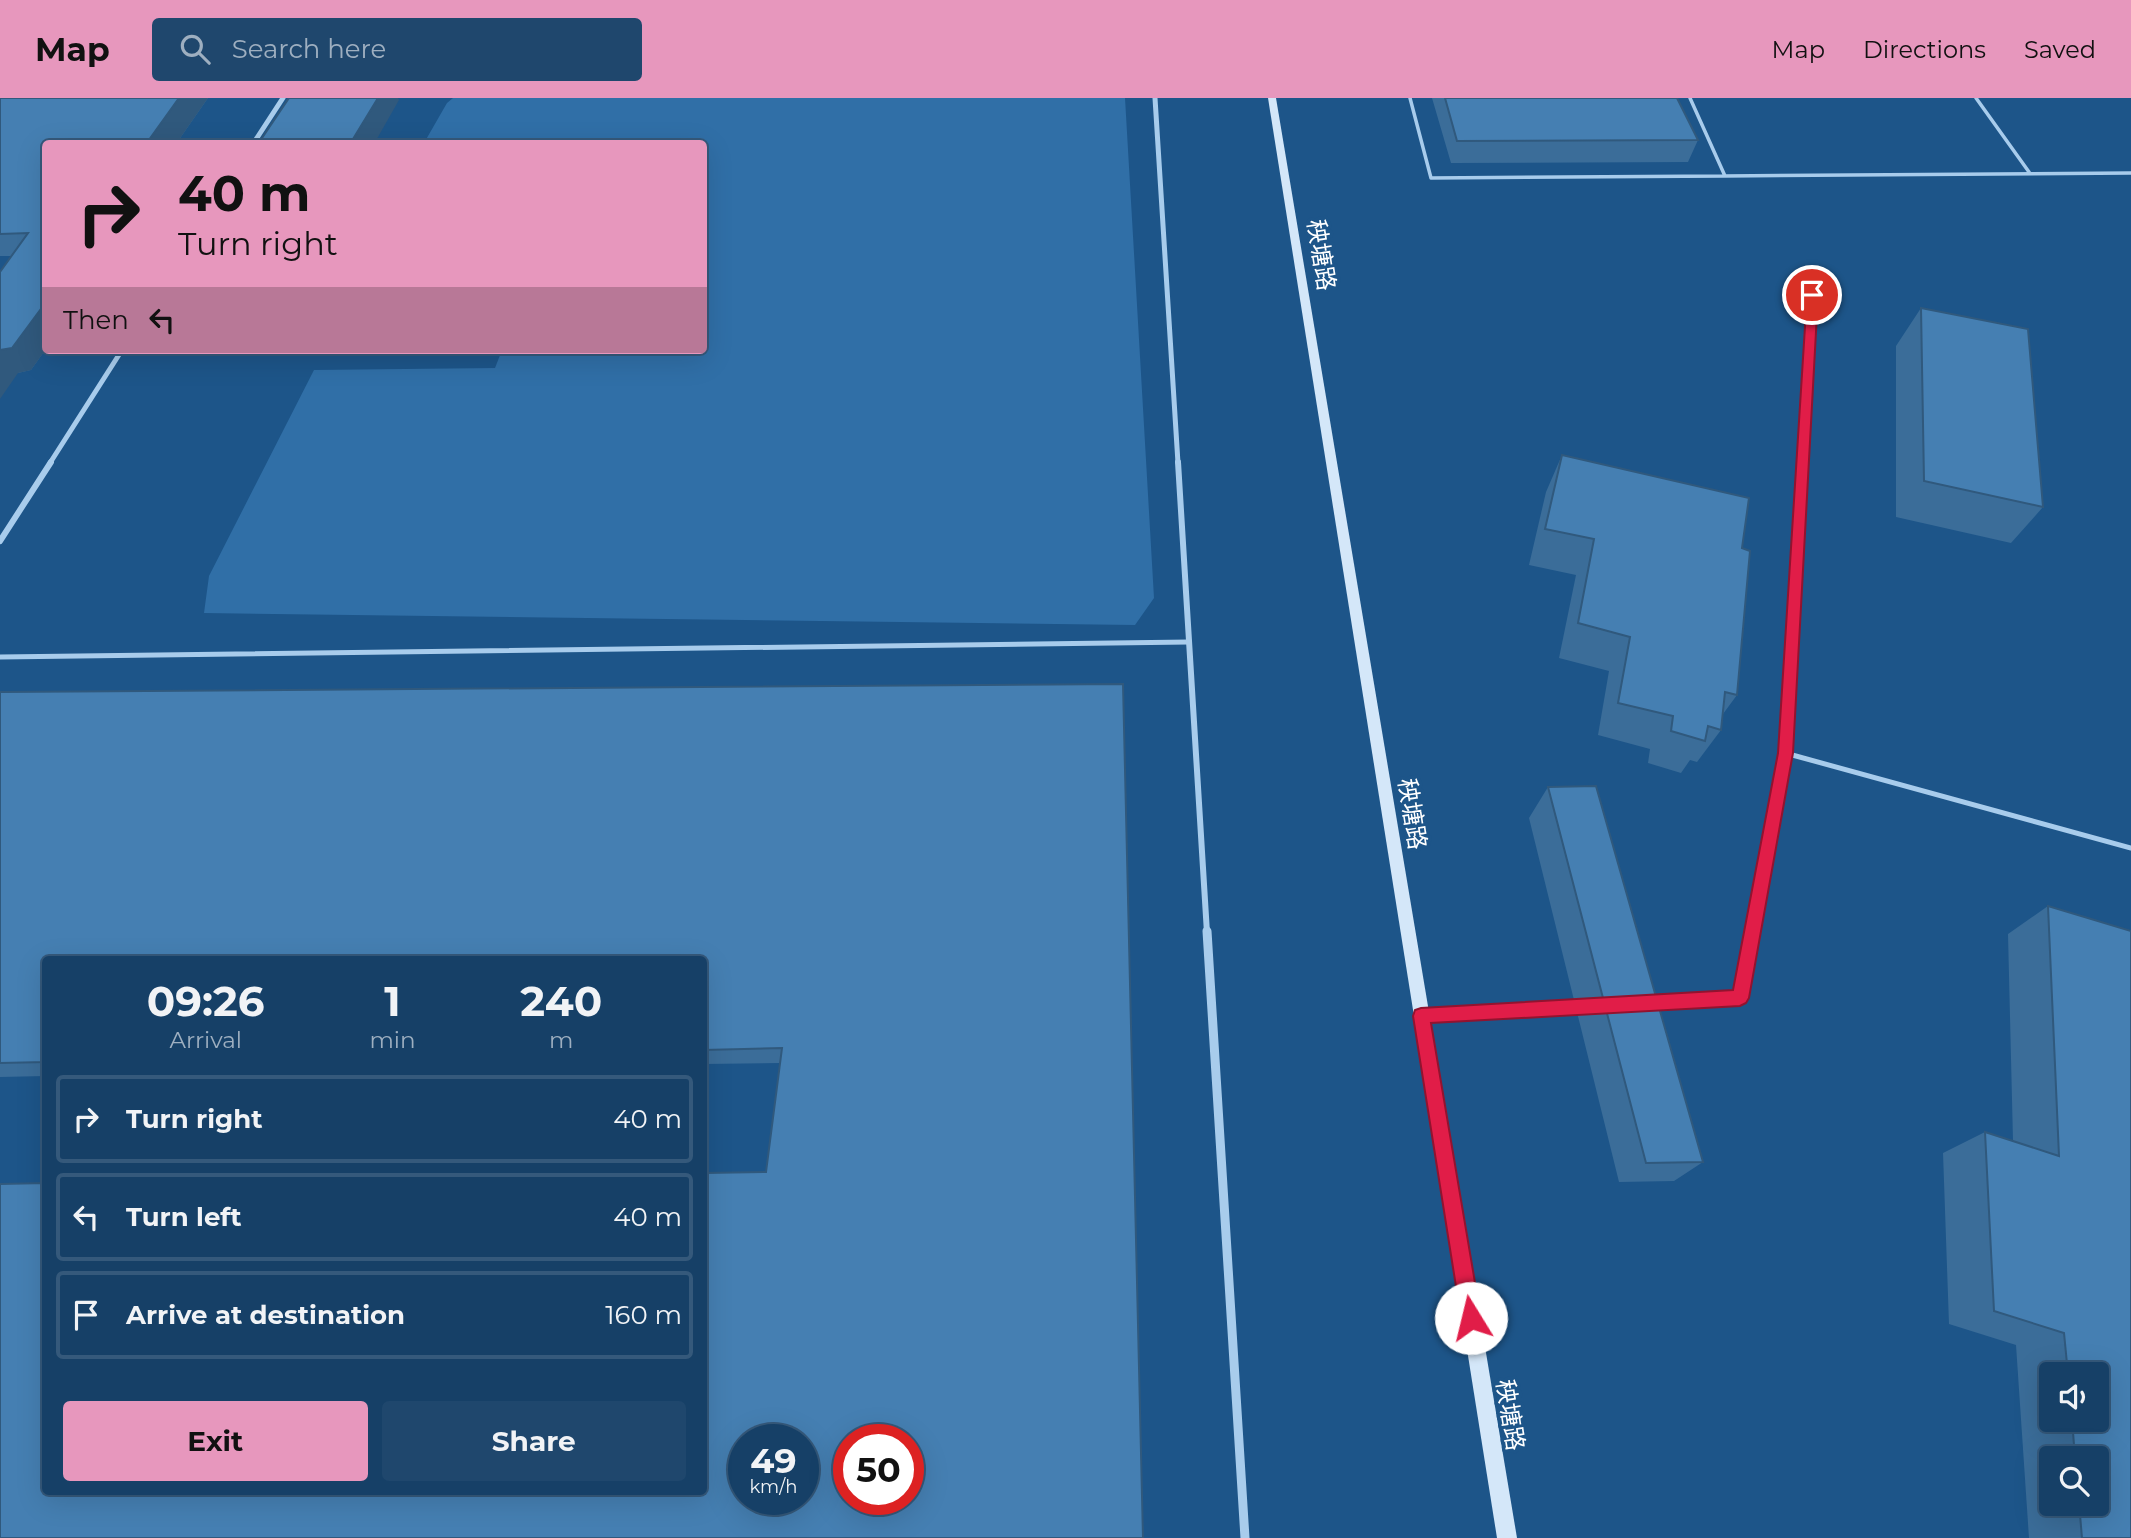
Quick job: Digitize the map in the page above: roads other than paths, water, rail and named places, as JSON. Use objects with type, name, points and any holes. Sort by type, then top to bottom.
[{"type":"main road","name":"秧塘路","points":[[1272,98],[1507,1538]]},
{"type":"street","points":[[256,140],[282,98]]},
{"type":"street","points":[[1155,98],[1245,1538]]},
{"type":"street","points":[[0,541],[119,354]]},
{"type":"lane","points":[[1410,98],[1431,178],[2131,173]]},
{"type":"lane","points":[[1690,98],[1725,176]]},
{"type":"lane","points":[[1976,98],[2029,172]]},
{"type":"lane","points":[[1643,1003],[1740,998],[1785,753],[1812,295]]},
{"type":"lane","points":[[0,657],[1189,642]]},
{"type":"lane","points":[[1785,753],[2131,848]]},
{"type":"lane","points":[[1421,1016],[1588,1006]]}]
